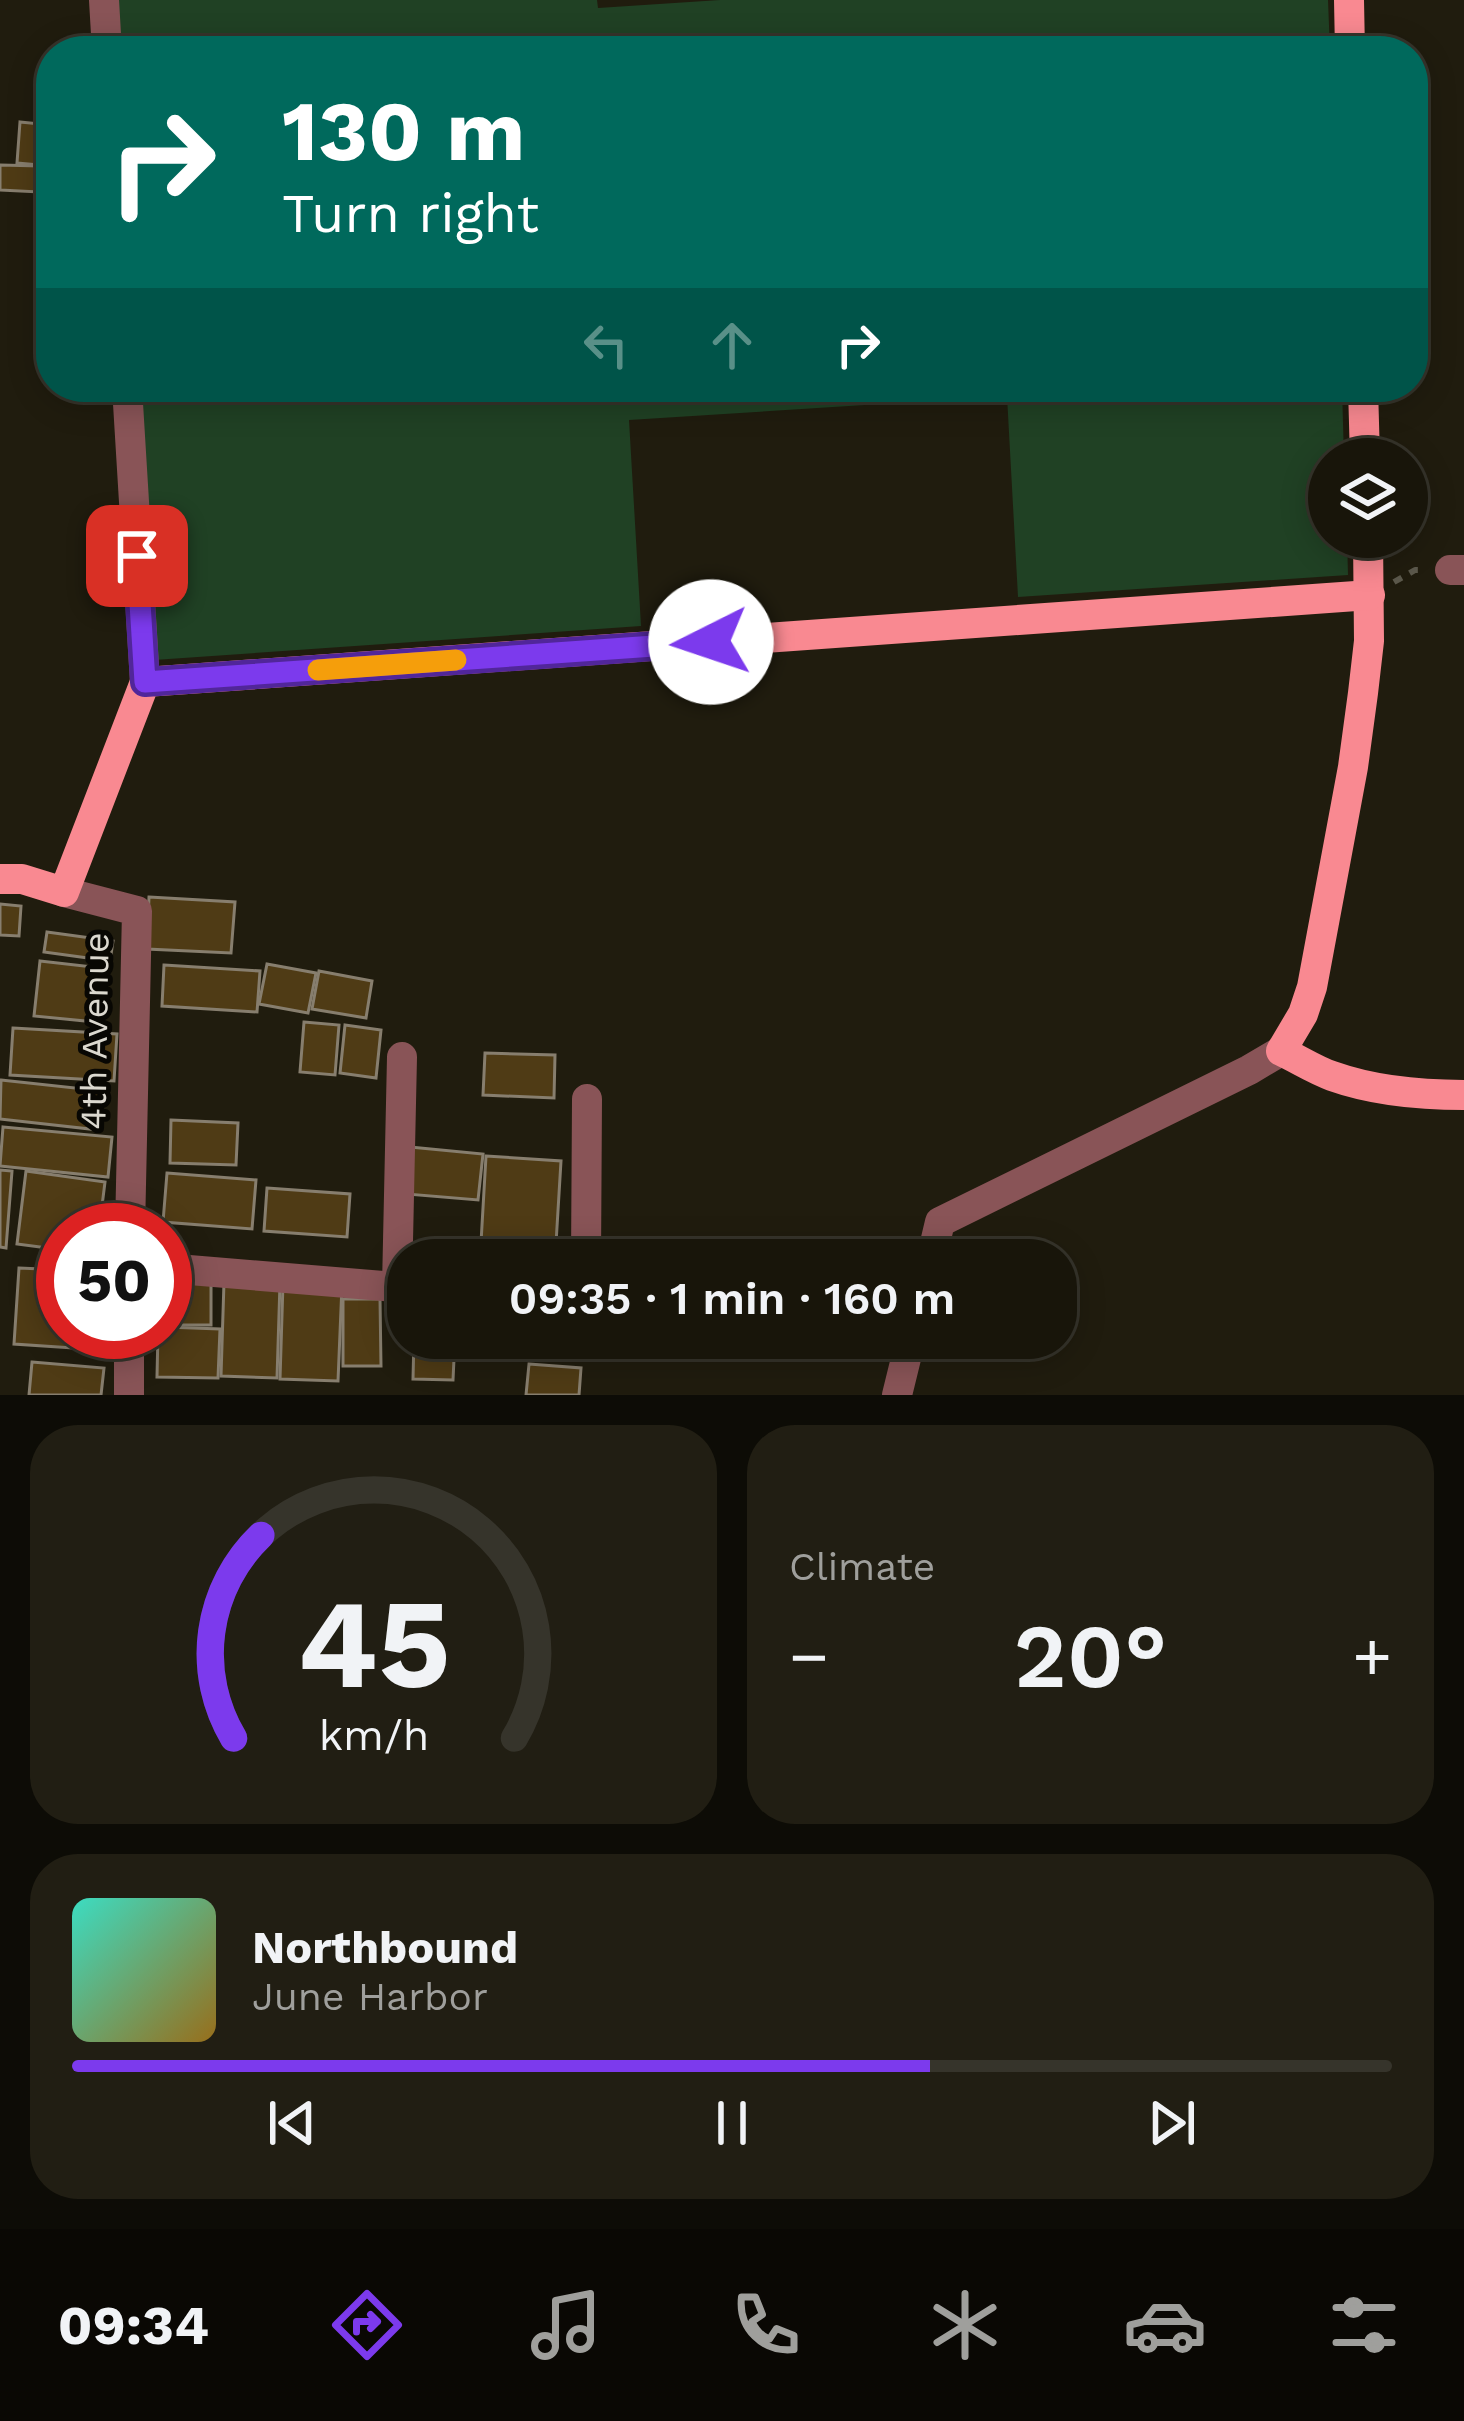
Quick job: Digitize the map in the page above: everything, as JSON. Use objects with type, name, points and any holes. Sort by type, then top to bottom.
[{"type":"main road","points":[[1348,0],[1349,36]]},
{"type":"main road","points":[[1363,402],[1364,438]]},
{"type":"main road","points":[[1369,558],[1369,641],[1322,941],[1303,1014],[1281,1051],[1328,1075],[1365,1086],[1464,1095]]},
{"type":"main road","points":[[0,879],[22,879],[64,892],[145,682],[1370,595]]},
{"type":"street","points":[[104,0],[105,36]]},
{"type":"street","points":[[128,402],[145,682]]},
{"type":"street","name":"4th Avenue","points":[[64,892],[137,911],[131,1203]]},
{"type":"street","points":[[936,1239],[940,1222],[1281,1051]]},
{"type":"street","points":[[402,1057],[402,1239]]},
{"type":"street","points":[[586,1239],[587,1099]]},
{"type":"street","points":[[192,1270],[387,1286]]},
{"type":"street","points":[[128,1395],[129,1359]]},
{"type":"street","points":[[897,1395],[906,1359]]},
{"type":"path","points":[[1370,595],[1415,570],[1457,570]]},
{"type":"green space","points":[[109,0],[597,0],[598,8],[720,0],[1328,0],[1329,36],[111,36]]},
{"type":"green space","points":[[137,402],[912,402],[629,420],[641,626],[154,660]]},
{"type":"green space","points":[[1007,402],[1342,402],[1343,438],[1308,438],[1308,558],[1348,558],[1348,575],[1018,597]]},
{"type":"building","points":[[20,122],[36,124],[36,165],[17,163]]},
{"type":"building","points":[[0,165],[36,166],[36,192],[0,190]]},
{"type":"building","points":[[149,897],[235,902],[231,953],[147,949]]},
{"type":"building","points":[[0,904],[21,906],[19,936],[0,935]]},
{"type":"building","points":[[47,932],[113,941],[110,961],[44,952]]},
{"type":"building","points":[[40,961],[102,968],[96,1022],[34,1016]]},
{"type":"building","points":[[267,964],[316,973],[308,1013],[259,1004]]},
{"type":"building","points":[[164,965],[260,971],[257,1012],[162,1006]]},
{"type":"building","points":[[319,971],[372,981],[366,1018],[312,1009]]},
{"type":"building","points":[[304,1022],[339,1025],[335,1075],[300,1072]]},
{"type":"building","points":[[345,1025],[381,1030],[376,1078],[340,1073]]},
{"type":"building","points":[[13,1028],[117,1034],[114,1081],[10,1075]]},
{"type":"building","points":[[485,1053],[555,1055],[554,1098],[483,1095]]},
{"type":"building","points":[[1,1080],[103,1091],[99,1130],[0,1119]]},
{"type":"building","points":[[171,1120],[238,1123],[236,1165],[170,1163]]},
{"type":"building","points":[[3,1127],[112,1137],[108,1177],[0,1166]]},
{"type":"building","points":[[410,1147],[483,1154],[478,1200],[406,1194]]},
{"type":"building","points":[[486,1156],[561,1161],[556,1239],[481,1239]]},
{"type":"building","points":[[0,1170],[12,1171],[6,1248],[0,1247]]},
{"type":"building","points":[[26,1171],[105,1182],[102,1203],[36,1203],[36,1246],[17,1244]]},
{"type":"building","points":[[167,1173],[256,1180],[252,1229],[192,1224],[192,1203],[165,1203]]},
{"type":"building","points":[[267,1188],[350,1194],[347,1237],[264,1231]]},
{"type":"building","points":[[19,1268],[36,1269],[36,1345],[14,1344]]},
{"type":"building","points":[[192,1281],[211,1281],[211,1325],[192,1325]]},
{"type":"building","points":[[224,1282],[280,1283],[277,1378],[221,1376]]},
{"type":"building","points":[[283,1283],[342,1285],[338,1381],[280,1379]]},
{"type":"building","points":[[343,1299],[380,1299],[381,1366],[343,1366]]},
{"type":"building","points":[[192,1328],[220,1329],[218,1378],[157,1377],[157,1359],[192,1359]]},
{"type":"building","points":[[413,1359],[454,1359],[453,1380],[413,1379]]},
{"type":"building","points":[[32,1362],[104,1368],[101,1395],[29,1395]]},
{"type":"building","points":[[529,1364],[581,1368],[579,1395],[526,1395]]},
{"type":"slow traffic","points":[[318,670],[456,660]]},
{"type":"route","points":[[137,556],[145,682],[711,642]]}]
